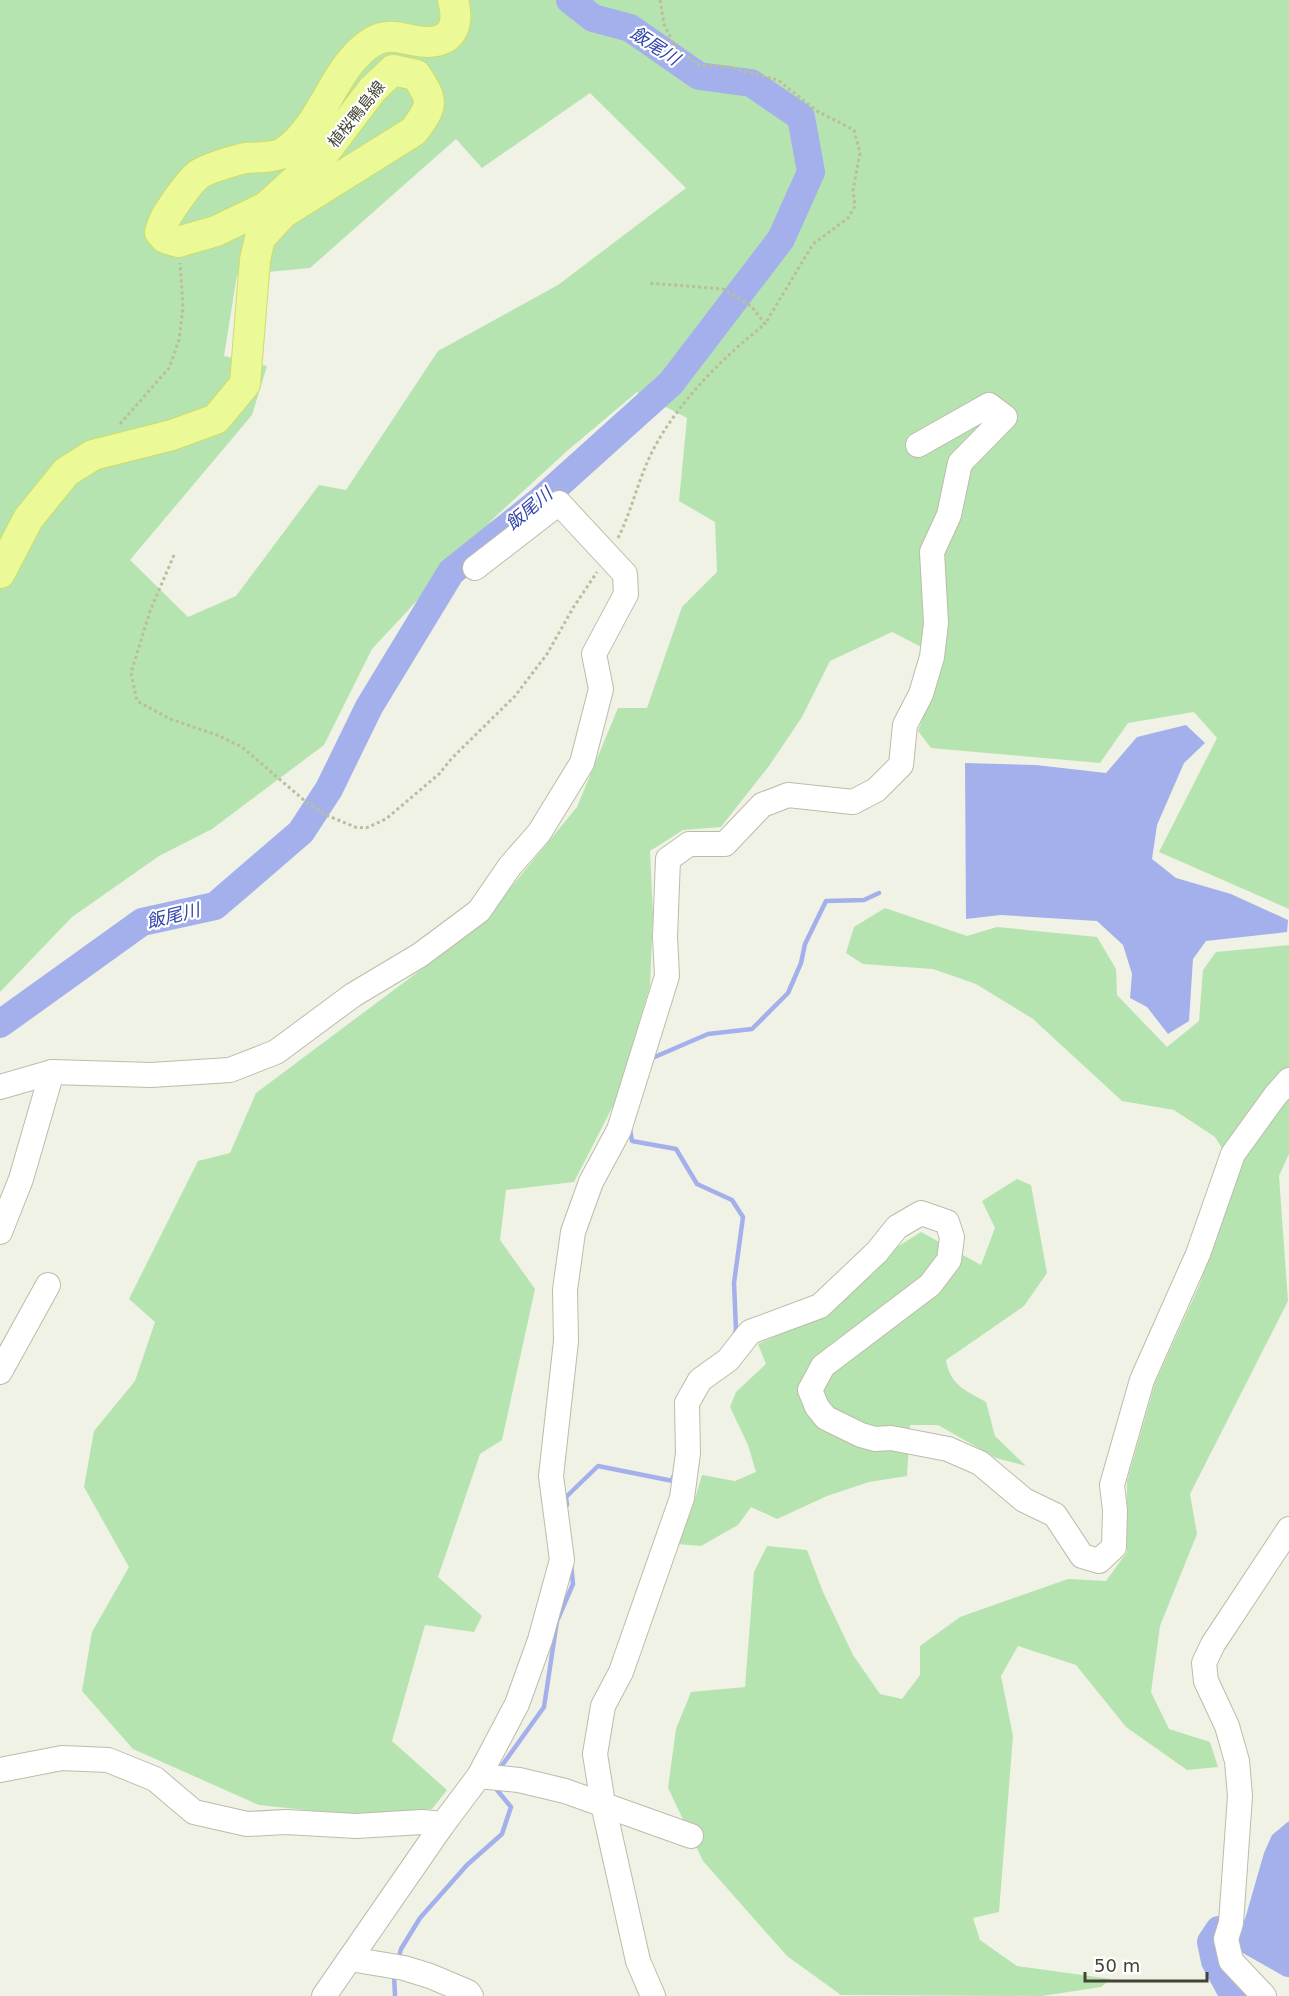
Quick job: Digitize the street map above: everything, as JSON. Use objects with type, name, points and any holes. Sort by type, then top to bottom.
[{"type":"main road","name":"植桜鴨島線","points":[[0,573],[28,519],[66,472],[93,455],[172,435],[216,419],[245,384],[255,260],[260,238],[283,213],[414,131],[429,111],[428,93],[416,75],[393,70],[372,90],[322,156],[266,207],[216,231],[178,242],[165,238],[160,232],[164,219],[199,174],[240,159],[284,153],[311,128],[345,69],[364,47],[377,40],[398,36],[428,42],[445,37],[455,28],[457,15],[453,0]]},
{"type":"street","points":[[324,1996],[479,1776],[517,1704],[540,1640],[562,1560],[551,1476],[566,1341],[565,1290],[573,1232],[591,1182],[619,1130],[667,976],[668,859],[689,844],[725,844],[762,805],[788,795],[853,802],[876,790],[901,765],[905,725],[921,694],[932,657],[936,623],[932,552],[949,515],[960,463],[1005,417],[989,405],[918,445]]},
{"type":"street","points":[[0,1087],[52,1072],[151,1075],[230,1070],[276,1052],[353,995],[420,955],[479,911],[510,866],[539,833],[582,763],[601,689],[594,654],[626,594],[625,574],[560,504],[475,568]]},
{"type":"street","points":[[0,1232],[21,1179],[52,1072]]},
{"type":"street","points":[[653,1996],[638,1961],[603,1804],[595,1754],[603,1706],[621,1672],[682,1497],[688,1453],[687,1403],[700,1380],[728,1360],[750,1332],[820,1306],[877,1252],[897,1227],[921,1213],[947,1222],[952,1237],[949,1260],[930,1285],[823,1366],[810,1390],[817,1407],[826,1418],[861,1435],[875,1439],[891,1438],[948,1449],[980,1463],[1024,1500],[1055,1515],[1082,1556],[1099,1561],[1114,1547],[1115,1510],[1112,1485],[1142,1380],[1198,1254],[1233,1154],[1289,1080]]},
{"type":"street","points":[[0,1372],[48,1286]]},
{"type":"street","points":[[1264,1996],[1231,1961],[1228,1931],[1240,1796],[1238,1772],[1227,1726],[1206,1681],[1204,1663],[1289,1529]]},
{"type":"street","points":[[0,1770],[62,1758],[108,1760],[155,1779],[194,1812],[248,1824],[286,1822],[356,1826],[422,1822],[443,1824]]},
{"type":"street","points":[[479,1776],[519,1780],[565,1791],[691,1836]]},
{"type":"street","points":[[350,1959],[397,1967],[430,1976],[468,1992],[471,1996]]},
{"type":"path","points":[[174,555],[150,611],[131,673],[136,700],[170,719],[217,735],[242,747],[305,801],[326,815],[354,827],[366,828],[386,819],[440,774],[452,758],[515,696],[547,654],[573,608],[608,556],[628,518],[638,486],[653,451],[683,402],[740,344],[765,324],[813,244],[848,219],[855,206],[853,190],[860,153],[854,130],[817,111],[778,80],[729,67],[699,65],[676,49],[664,24],[660,0]]},
{"type":"path","points":[[116,429],[169,368],[179,340],[183,307],[178,242]]},
{"type":"path","points":[[648,283],[723,290],[752,307],[765,324]]},
{"type":"green space","points":[[0,0],[1289,0],[1289,909],[1159,852],[1217,738],[1194,712],[1128,723],[1100,763],[931,748],[918,731],[945,659],[892,632],[830,661],[802,717],[769,766],[721,827],[683,830],[650,851],[653,915],[650,986],[615,1102],[574,1182],[506,1190],[500,1240],[535,1289],[502,1440],[480,1454],[438,1577],[482,1616],[474,1632],[425,1625],[392,1741],[447,1790],[432,1809],[352,1815],[259,1805],[133,1749],[82,1691],[92,1632],[129,1567],[84,1487],[94,1431],[135,1381],[155,1322],[129,1299],[198,1161],[230,1153],[256,1093],[478,927],[577,807],[618,708],[647,708],[682,607],[717,572],[715,522],[679,501],[687,418],[637,392],[567,451],[495,517],[372,649],[324,745],[212,829],[159,856],[72,917],[0,992]],"holes":[[[590,93],[686,188],[558,285],[438,351],[346,490],[319,485],[236,596],[188,617],[130,560],[252,415],[267,366],[224,356],[237,275],[310,268],[456,139],[482,168]]]},
{"type":"green space","points":[[885,908],[967,936],[997,927],[1097,937],[1116,969],[1117,995],[1167,1047],[1199,1021],[1203,970],[1216,952],[1289,945],[1289,1154],[1279,1176],[1288,1301],[1190,1494],[1197,1534],[1160,1626],[1151,1692],[1169,1729],[1210,1742],[1218,1767],[1187,1770],[1126,1727],[1076,1665],[1018,1646],[1001,1676],[1013,1736],[999,1912],[973,1918],[980,1940],[1017,1966],[1111,1979],[1101,1987],[1042,1996],[841,1995],[787,1956],[703,1861],[668,1788],[676,1729],[691,1692],[745,1687],[754,1572],[767,1546],[807,1550],[823,1592],[853,1655],[880,1694],[902,1699],[920,1675],[920,1646],[960,1617],[1068,1579],[1106,1581],[1127,1552],[1127,1481],[1155,1383],[1199,1286],[1238,1174],[1215,1137],[1174,1110],[1122,1101],[1033,1019],[976,984],[933,969],[863,964],[846,953],[854,927]]},
{"type":"green space","points":[[1017,1179],[1031,1185],[1047,1273],[1024,1306],[946,1360],[955,1381],[965,1390],[986,1402],[995,1436],[1026,1466],[996,1458],[938,1425],[910,1425],[907,1476],[869,1482],[827,1496],[777,1519],[751,1507],[738,1525],[701,1546],[677,1544],[691,1512],[702,1475],[735,1481],[756,1472],[748,1445],[730,1407],[736,1392],[766,1364],[758,1344],[825,1315],[897,1247],[921,1232],[981,1265],[995,1228],[982,1201]]},
{"type":"water","points":[[1186,725],[1205,743],[1184,763],[1157,825],[1152,859],[1176,878],[1231,894],[1288,920],[1287,932],[1206,941],[1193,959],[1189,1021],[1168,1034],[1147,1007],[1130,998],[1132,974],[1123,945],[1097,921],[1001,915],[966,919],[965,763],[1036,765],[1106,773],[1137,737]]},
{"type":"water","points":[[1289,1821],[1289,1967],[1239,1941],[1239,1924],[1245,1919],[1264,1853],[1272,1835]]},
{"type":"waterway","name":"飯尾川","points":[[0,1024],[142,922],[215,906],[301,832],[329,789],[369,707],[451,572],[541,500],[671,383],[781,239],[811,172],[801,117],[751,83],[699,76],[630,28],[593,18],[570,0]]},
{"type":"waterway","points":[[650,1059],[708,1034],[752,1029],[788,993],[801,963],[805,944],[826,901],[864,900],[879,893]]},
{"type":"waterway","points":[[630,1129],[632,1141],[676,1149],[697,1184],[732,1200],[743,1217],[734,1283],[735,1333]]},
{"type":"waterway","points":[[567,1505],[566,1497],[598,1466],[673,1481],[673,1477]]},
{"type":"waterway","points":[[498,1771],[544,1707],[557,1621],[573,1584],[571,1564]]},
{"type":"waterway","points":[[398,1960],[401,1949],[420,1918],[467,1865],[502,1834],[511,1807],[497,1790]]},
{"type":"waterway","points":[[1234,1996],[1215,1961],[1211,1942],[1219,1930],[1236,1933],[1289,1963]]},
{"type":"waterway","points":[[394,1974],[395,1996]]}]
